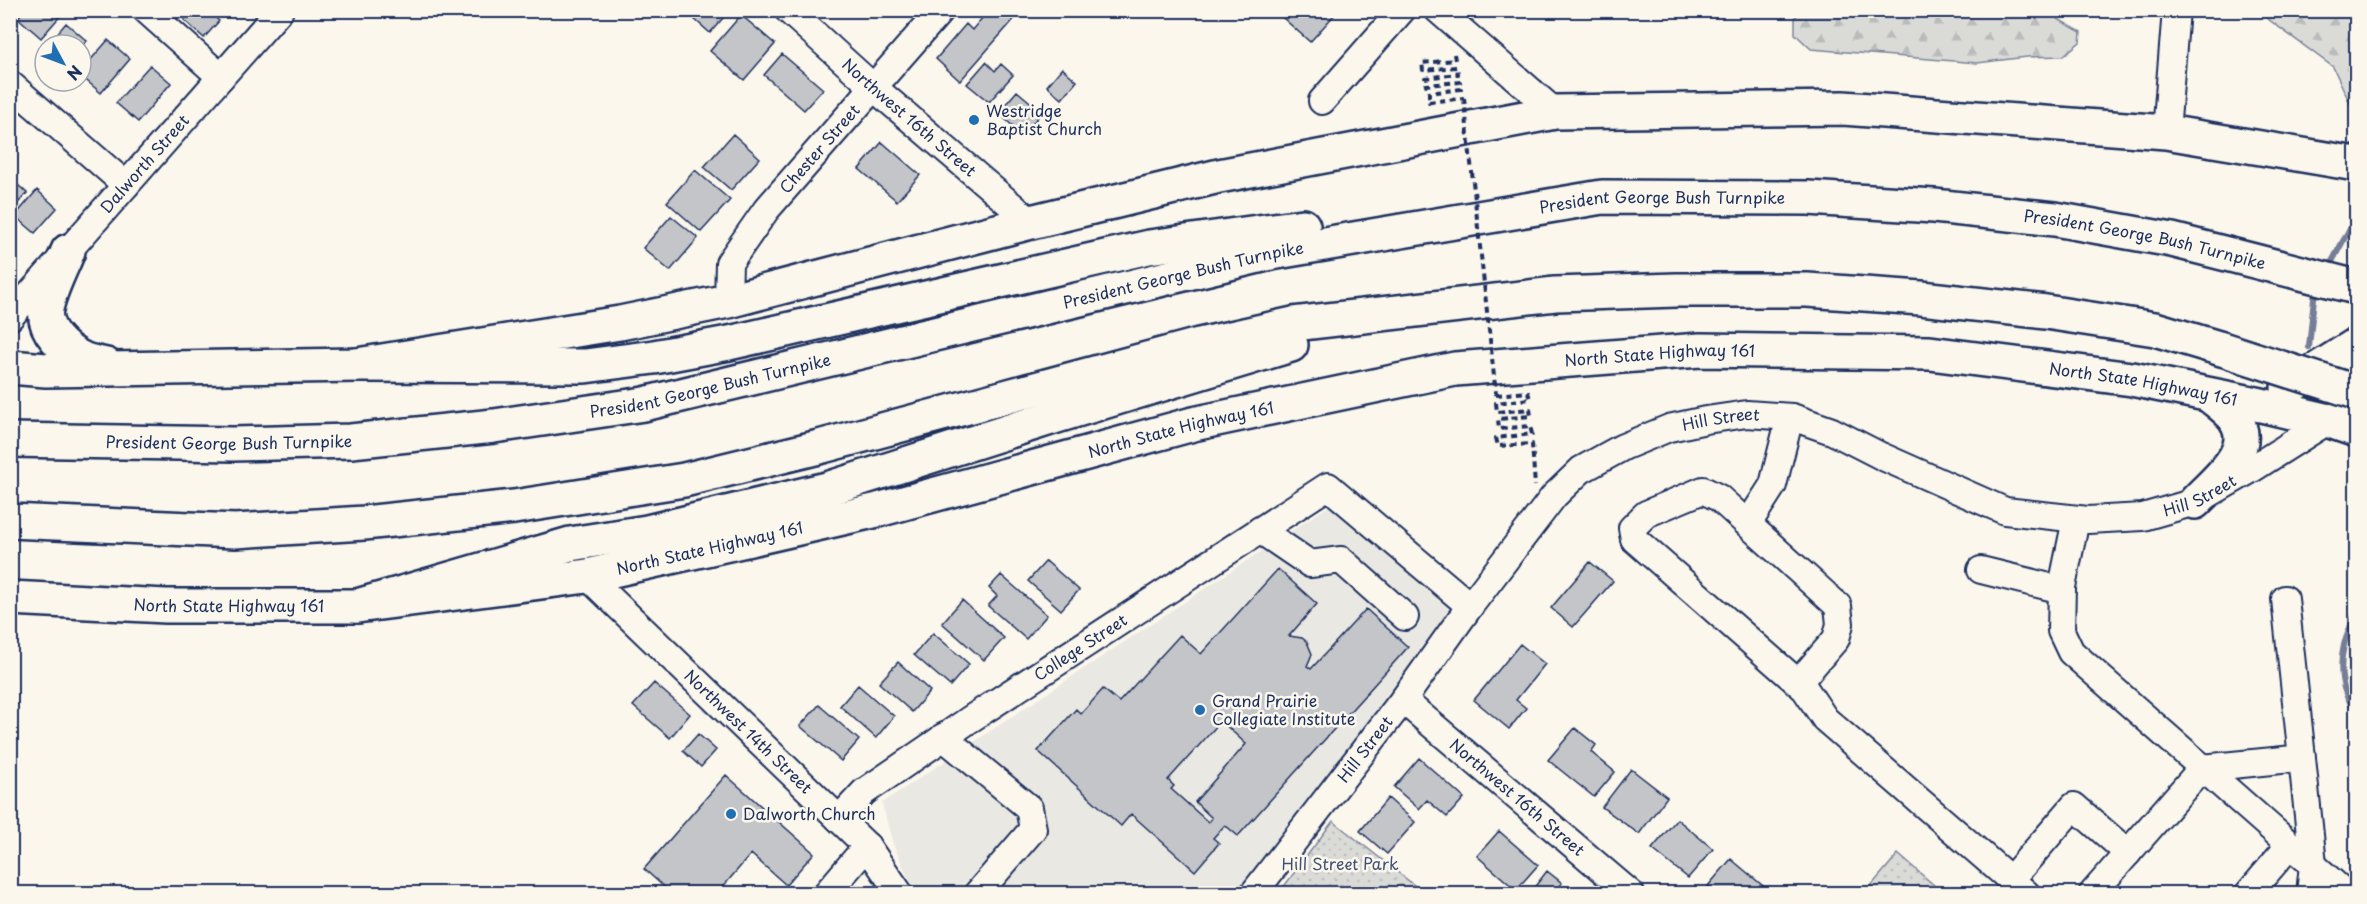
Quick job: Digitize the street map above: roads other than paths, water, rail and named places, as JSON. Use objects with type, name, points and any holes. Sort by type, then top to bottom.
[{"type":"main road","points":[[357,365],[620,323],[728,301],[1031,222],[1219,176],[1555,112],[1843,108],[2166,132],[2356,164]]},
{"type":"main road","points":[[10,368],[46,370],[357,365],[585,366],[654,357],[729,343],[1149,247],[1515,196],[1602,197]]},
{"type":"main road","name":"President George Bush Turnpike","points":[[10,440],[233,444],[351,441],[494,426],[644,404],[1270,253],[1602,197],[1808,198],[1934,206],[2055,219],[2172,240],[2356,287]]},
{"type":"main road","points":[[68,251],[45,311],[47,326],[55,338],[82,359],[116,368]]},
{"type":"main road","points":[[10,521],[235,531],[364,523],[514,507],[684,480],[819,447],[1199,345],[1293,324],[1555,294],[1676,290],[1807,290],[1921,298],[2035,310],[2155,329],[2356,392]]},
{"type":"main road","points":[[357,606],[570,544],[646,532],[827,489],[1204,370],[1415,309]]},
{"type":"main road","points":[[2261,405],[2356,345]]},
{"type":"main road","points":[[2222,349],[2356,377]]},
{"type":"main road","name":"North State Highway 161","points":[[10,598],[166,606],[357,606],[586,576],[878,510],[1193,424],[1455,369],[1700,350],[1930,352],[2132,379],[2261,405],[2343,425]]},
{"type":"main road","points":[[10,384],[15,379],[46,370]]},
{"type":"main road","points":[[2195,502],[2232,462],[2241,441],[2241,434],[2234,418],[2209,395]]},
{"type":"street","points":[[146,10],[221,77]]},
{"type":"street","name":"Dalworth Street","points":[[10,317],[280,10]]},
{"type":"street","name":"Northwest 16th Street","points":[[788,10],[873,87],[1031,222]]},
{"type":"street","name":"Chester Street","points":[[728,301],[729,263],[766,210],[940,10]]},
{"type":"street","points":[[1322,101],[1402,10]]},
{"type":"street","points":[[2166,132],[2176,10]]},
{"type":"street","points":[[1449,14],[1555,112]]},
{"type":"street","points":[[10,84],[126,185]]},
{"type":"street","name":"Hill Street","points":[[1253,894],[1402,700],[1554,496],[1581,470],[1623,447],[1669,428],[1747,414],[1790,417],[1832,431],[1881,456],[2005,511],[2076,519],[2143,517],[2195,502],[2343,425],[2356,403]]},
{"type":"street","points":[[1748,524],[1773,485],[1790,417]]},
{"type":"street","name":"College Street","points":[[839,819],[864,792],[943,737],[1328,486],[1470,606]]},
{"type":"street","points":[[1798,683],[1836,639],[1840,624],[1838,606],[1719,498],[1703,490],[1646,514],[1632,528],[1634,539],[1798,683],[1805,689],[1825,719],[2019,886],[2074,806],[2128,853]]},
{"type":"street","points":[[2076,519],[2062,590],[2061,630],[2071,652],[2346,894]]},
{"type":"street","points":[[1260,530],[1310,564],[1341,560],[1405,617]]},
{"type":"street","points":[[1981,570],[2062,590]]},
{"type":"street","name":"Northwest 14th Street","points":[[586,576],[867,846],[900,894]]},
{"type":"street","points":[[2285,599],[2313,864],[2310,894]]},
{"type":"street","name":"Northwest 16th Street","points":[[1402,700],[1631,894]]},
{"type":"street","points":[[943,737],[1029,808],[1033,829],[977,894]]},
{"type":"street","points":[[2092,894],[2202,768],[2302,758]]},
{"type":"street","points":[[2248,894],[2290,845]]},
{"type":"street","points":[[826,894],[867,846]]},
{"type":"waterway","points":[[2328,269],[2356,217]]},
{"type":"waterway","points":[[2309,347],[2314,298],[2319,286]]},
{"type":"waterway","points":[[2356,609],[2344,645],[2341,671],[2347,696],[2356,709]]},
{"type":"place","name":"Westridge Baptist Church","points":[[974,120]]},
{"type":"place","name":"Grand Prairie Collegiate Institute","points":[[1200,710]]},
{"type":"place","name":"Dalworth Church","points":[[731,814]]},
{"type":"park label","name":"Hill Street Park","points":[[1340,864]]}]
